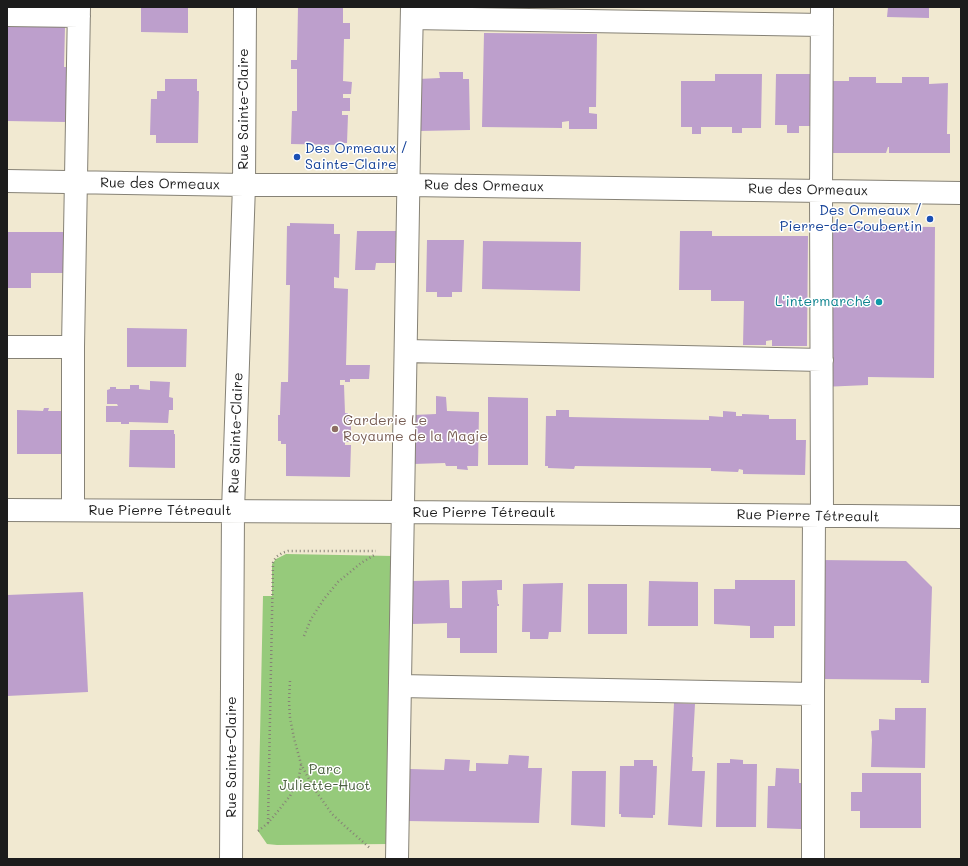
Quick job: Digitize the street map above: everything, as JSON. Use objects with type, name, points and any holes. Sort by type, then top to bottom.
[{"type":"street","name":"Rue Sainte-Claire","points":[[232,856],[234,511],[244,185],[245,7]]},
{"type":"street","points":[[7,15],[79,12],[73,347],[73,510]]},
{"type":"street","points":[[397,859],[412,12],[822,16],[822,360],[813,694],[814,859]]},
{"type":"street","name":"Rue des Ormeaux","points":[[7,181],[244,185],[408,185],[961,192]]},
{"type":"street","points":[[7,347],[73,347]]},
{"type":"street","points":[[406,351],[822,360]]},
{"type":"street","name":"Rue Pierre Tétreault","points":[[7,510],[961,517]]},
{"type":"street","points":[[400,686],[813,694]]},
{"type":"path","points":[[268,823],[273,563],[276,557],[288,551],[378,551],[338,582],[324,599],[311,619],[304,636]]},
{"type":"path","points":[[290,681],[290,718],[301,764],[313,787],[332,814],[376,854]]},
{"type":"path","points":[[232,856],[268,823],[290,796],[299,777],[301,764]]},
{"type":"green space","name":"Parc Juliette-Huot","points":[[286,554],[394,556],[389,844],[277,845],[267,844],[258,831],[263,596],[272,596],[272,564],[276,559]]},
{"type":"building","points":[[141,7],[188,7],[188,33],[141,32]]},
{"type":"building","points":[[298,7],[343,7],[343,23],[350,23],[350,39],[344,39],[343,81],[352,82],[351,94],[343,94],[343,98],[350,98],[350,111],[342,111],[342,115],[348,115],[347,143],[341,143],[341,145],[291,144],[292,111],[297,111],[297,69],[291,69],[291,60],[297,60]]},
{"type":"building","points":[[888,7],[929,7],[929,18],[887,17]]},
{"type":"building","points":[[7,27],[65,27],[64,67],[67,67],[66,122],[7,121]]},
{"type":"building","points":[[484,33],[597,34],[596,107],[589,107],[589,113],[597,114],[597,129],[569,129],[569,121],[562,122],[562,128],[482,127]]},
{"type":"building","points":[[439,72],[463,72],[463,79],[469,79],[470,130],[419,131],[418,79],[440,78]]},
{"type":"building","points":[[715,74],[762,74],[761,128],[742,128],[742,133],[732,133],[732,127],[701,127],[701,134],[692,134],[692,127],[681,127],[681,81],[715,81]]},
{"type":"building","points":[[776,74],[811,74],[810,126],[799,126],[799,133],[787,133],[787,125],[775,125]]},
{"type":"building","points":[[849,77],[876,77],[876,83],[902,83],[902,77],[929,77],[929,84],[948,83],[947,134],[950,134],[950,153],[889,153],[888,147],[886,153],[827,153],[831,81],[849,81]]},
{"type":"building","points":[[165,79],[197,79],[197,91],[199,91],[198,143],[156,143],[156,135],[150,135],[151,99],[157,99],[157,91],[165,91]]},
{"type":"building","points":[[290,223],[334,224],[334,234],[340,234],[339,278],[334,277],[334,288],[348,289],[346,365],[370,365],[369,379],[350,379],[350,382],[340,380],[340,385],[344,385],[345,413],[348,413],[348,417],[351,417],[351,442],[345,442],[345,445],[351,445],[350,477],[286,476],[286,444],[281,444],[281,441],[278,441],[278,415],[280,415],[281,382],[288,382],[290,285],[286,285],[287,226],[290,226]]},
{"type":"building","name":"L'intermarché","points":[[825,226],[935,227],[934,378],[868,377],[868,385],[822,387]]},
{"type":"building","points":[[357,231],[396,231],[395,263],[376,263],[375,270],[355,270]]},
{"type":"building","points":[[680,231],[712,231],[712,236],[808,236],[807,346],[772,346],[772,340],[766,341],[766,345],[743,345],[744,301],[711,301],[711,290],[679,290]]},
{"type":"building","points":[[7,232],[66,232],[65,273],[31,273],[31,288],[7,288]]},
{"type":"building","points":[[427,240],[464,240],[462,292],[452,292],[452,297],[437,297],[437,292],[426,292]]},
{"type":"building","points":[[483,241],[581,242],[580,291],[482,289]]},
{"type":"building","points":[[127,328],[187,329],[186,367],[127,367]]},
{"type":"building","points":[[150,381],[170,382],[169,397],[173,398],[173,410],[169,410],[168,423],[129,422],[129,424],[121,424],[121,422],[106,422],[106,406],[118,406],[117,404],[107,404],[107,390],[110,389],[110,387],[116,387],[116,389],[130,389],[130,385],[139,385],[139,389],[150,390]]},
{"type":"building","points":[[436,396],[446,397],[447,411],[479,412],[478,466],[467,466],[468,470],[457,469],[457,466],[446,466],[445,463],[413,464],[414,415],[436,414]]},
{"type":"building","points":[[488,397],[528,398],[528,465],[488,465]]},
{"type":"building","points":[[44,408],[49,408],[48,411],[63,411],[62,454],[17,454],[17,410],[43,411]]},
{"type":"building","points":[[556,410],[569,410],[569,417],[709,420],[709,416],[723,417],[723,411],[736,412],[736,416],[742,416],[742,414],[769,415],[769,419],[796,419],[796,440],[806,440],[805,475],[743,474],[743,470],[739,469],[738,472],[711,471],[711,468],[575,466],[574,469],[548,468],[548,466],[545,466],[546,416],[556,416]]},
{"type":"building","points":[[130,430],[174,430],[175,468],[129,467]]},
{"type":"building","points":[[820,560],[906,561],[932,587],[929,683],[921,683],[921,680],[822,679]]},
{"type":"building","points":[[449,580],[450,608],[462,608],[462,581],[502,580],[502,590],[497,590],[499,606],[497,606],[497,653],[460,653],[460,638],[447,638],[447,623],[412,624],[413,581]]},
{"type":"building","points":[[735,580],[795,580],[795,626],[774,626],[774,638],[750,638],[750,626],[714,624],[714,589],[735,589]]},
{"type":"building","points":[[649,581],[698,582],[698,626],[648,626]]},
{"type":"building","points":[[563,583],[561,632],[549,632],[548,639],[530,639],[530,632],[522,632],[523,584]]},
{"type":"building","points":[[588,584],[627,584],[627,634],[588,634]]},
{"type":"building","points":[[83,592],[88,692],[7,696],[7,595]]},
{"type":"building","points":[[674,703],[695,704],[692,771],[705,771],[702,827],[668,825]]},
{"type":"building","points":[[895,708],[926,708],[925,768],[871,767],[871,731],[879,730],[879,719],[895,720]]},
{"type":"building","points":[[509,755],[529,756],[528,768],[542,768],[539,823],[407,821],[410,769],[444,770],[445,759],[470,760],[469,771],[476,771],[476,763],[508,764]]},
{"type":"building","points":[[730,759],[743,760],[743,764],[757,764],[756,827],[716,827],[717,763],[730,763]]},
{"type":"building","points":[[634,760],[653,760],[653,766],[657,766],[655,815],[653,815],[653,818],[621,817],[621,814],[619,814],[620,766],[634,766]]},
{"type":"building","points":[[776,768],[799,769],[799,783],[802,783],[801,829],[767,828],[768,786],[775,786]]},
{"type":"building","points":[[572,771],[606,771],[605,827],[571,825]]},
{"type":"building","points":[[862,773],[921,773],[921,828],[860,828],[860,811],[851,811],[851,792],[862,792]]},
{"type":"place","name":"Des Ormeaux / Sainte-Claire","points":[[297,157]]},
{"type":"place","name":"Des Ormeaux / Pierre-de-Coubertin","points":[[930,219]]},
{"type":"place","name":"L'intermarché","points":[[879,302]]},
{"type":"place","name":"Garderie Le Royaume de la Magie","points":[[335,429]]}]
